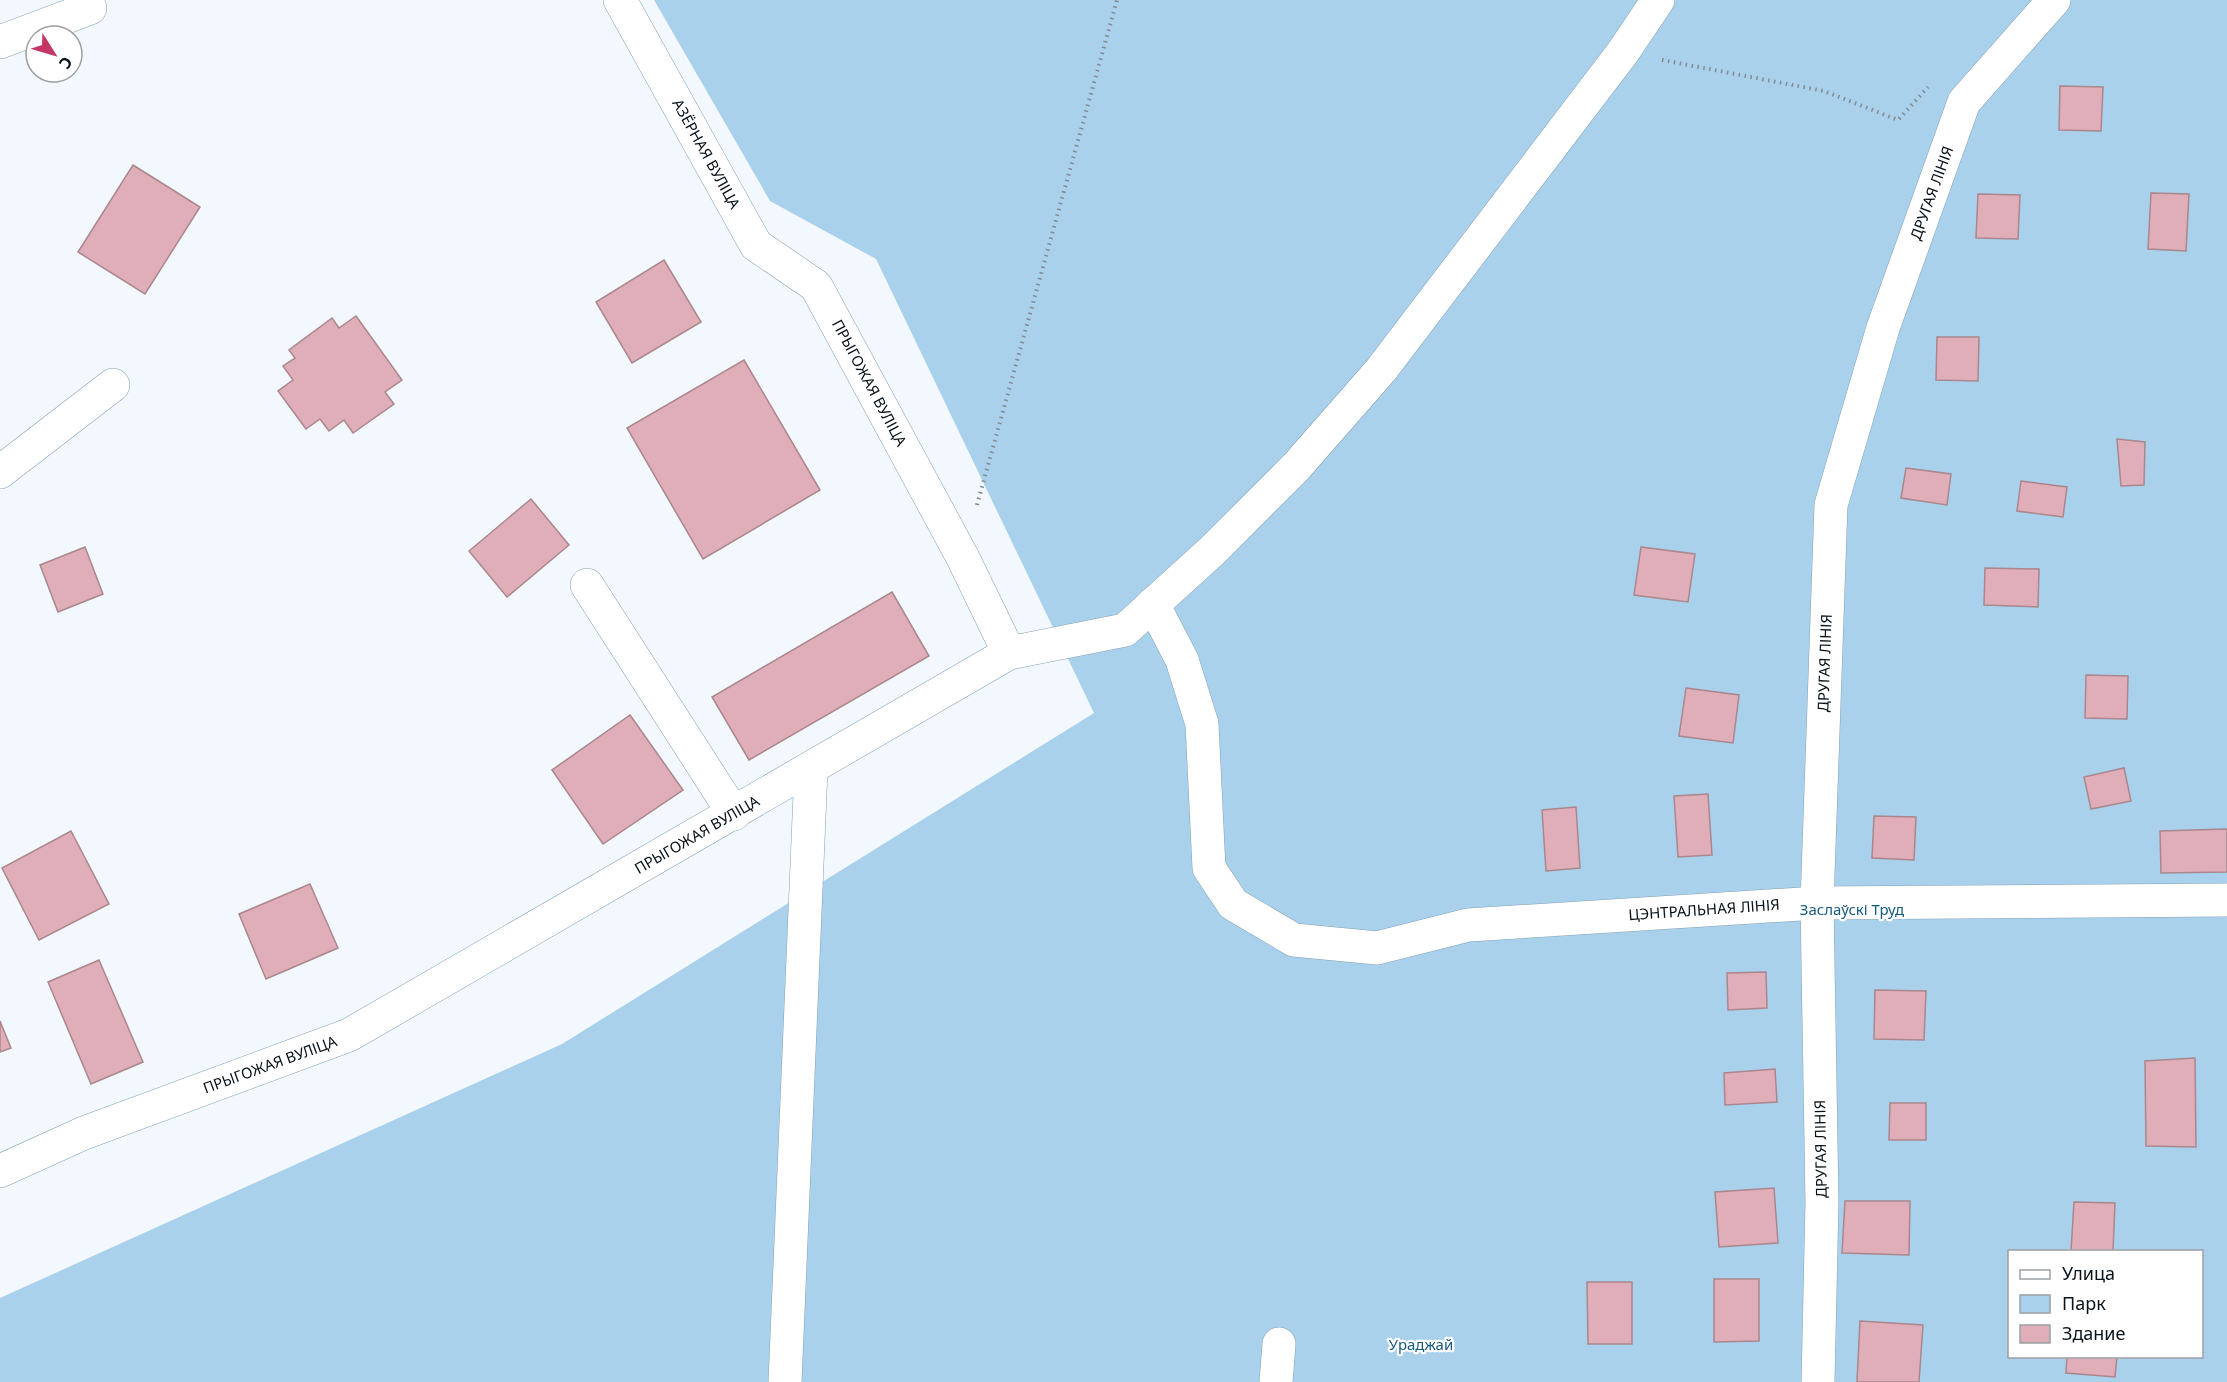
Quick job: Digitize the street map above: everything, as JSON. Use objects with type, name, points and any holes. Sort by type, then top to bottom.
[{"type":"street","name":"АЗЁРНАЯ ВУЛІЦА","points":[[620,0],[756,244],[816,286]]},
{"type":"street","points":[[1009,653],[1125,630],[1213,550],[1296,466],[1381,370],[1623,52],[1658,0]]},
{"type":"street","name":"ДРУГАЯ ЛІНІЯ","points":[[1818,1382],[1822,1202],[1817,903],[1831,505],[1883,328],[1964,102],[2054,0]]},
{"type":"street","points":[[0,42],[90,8]]},
{"type":"street","name":"ПРЫГОЖАЯ ВУЛІЦА","points":[[0,1171],[84,1133],[349,1035],[811,770],[1009,653],[963,558],[816,286]]},
{"type":"street","points":[[0,472],[113,385]]},
{"type":"street","points":[[587,585],[734,814]]},
{"type":"street","name":"ЦЭНТРАЛЬНАЯ ЛІНІЯ","points":[[1153,604],[1182,660],[1202,724],[1209,868],[1233,904],[1294,940],[1377,948],[1468,925],[1817,903],[2227,900]]},
{"type":"street","points":[[785,1382],[811,770]]},
{"type":"street","points":[[1276,1382],[1280,1344]]},
{"type":"path","points":[[963,558],[1117,0]]},
{"type":"path","points":[[1623,52],[1824,91],[1898,120],[1930,86]]},
{"type":"green space","points":[[654,0],[2227,0],[2227,1382],[0,1382],[0,1298],[562,1044],[1094,713],[876,259],[770,201]]},
{"type":"building","points":[[2060,86],[2103,87],[2101,131],[2059,130]]},
{"type":"building","points":[[133,165],[200,207],[145,294],[78,252]]},
{"type":"building","points":[[2151,193],[2189,194],[2186,251],[2148,249]]},
{"type":"building","points":[[1978,194],[2020,195],[2018,239],[1976,238]]},
{"type":"building","points":[[664,260],[701,322],[632,363],[596,302]]},
{"type":"building","points":[[356,316],[402,380],[385,392],[394,404],[353,433],[344,420],[329,431],[320,419],[306,429],[278,391],[293,380],[283,366],[295,358],[289,350],[332,318],[339,328]]},
{"type":"building","points":[[1937,337],[1979,337],[1978,381],[1936,380]]},
{"type":"building","points":[[744,360],[820,490],[703,559],[627,428]]},
{"type":"building","points":[[2117,439],[2145,442],[2144,485],[2121,486]]},
{"type":"building","points":[[1906,468],[1951,474],[1947,505],[1901,498]]},
{"type":"building","points":[[2021,481],[2067,487],[2063,517],[2017,511]]},
{"type":"building","points":[[531,499],[569,545],[507,597],[469,551]]},
{"type":"building","points":[[85,547],[103,594],[58,612],[40,565]]},
{"type":"building","points":[[1641,547],[1695,554],[1688,602],[1634,595]]},
{"type":"building","points":[[1985,568],[2039,569],[2038,607],[1984,605]]},
{"type":"building","points":[[892,592],[929,656],[749,760],[712,697]]},
{"type":"building","points":[[2086,675],[2128,676],[2127,719],[2085,718]]},
{"type":"building","points":[[1686,688],[1739,695],[1733,743],[1679,736]]},
{"type":"building","points":[[630,715],[683,790],[603,844],[552,770]]},
{"type":"building","points":[[2124,768],[2131,801],[2091,809],[2084,777]]},
{"type":"building","points":[[1708,794],[1712,855],[1678,857],[1674,796]]},
{"type":"building","points":[[1576,807],[1580,868],[1546,871],[1542,810]]},
{"type":"building","points":[[1874,816],[1916,817],[1914,860],[1872,858]]},
{"type":"building","points":[[2227,829],[2227,872],[2161,873],[2160,831]]},
{"type":"building","points":[[71,831],[109,904],[39,940],[2,868]]},
{"type":"building","points":[[310,884],[338,948],[266,979],[239,914]]},
{"type":"building","points":[[99,960],[143,1062],[91,1084],[48,982]]},
{"type":"building","points":[[1766,972],[1767,1008],[1728,1010],[1727,973]]},
{"type":"building","points":[[1875,990],[1926,991],[1924,1040],[1874,1039]]},
{"type":"building","points":[[0,1021],[11,1048],[0,1052]]},
{"type":"building","points":[[2195,1058],[2196,1147],[2146,1146],[2145,1061]]},
{"type":"building","points":[[1775,1069],[1777,1102],[1725,1105],[1724,1073]]},
{"type":"building","points":[[1890,1103],[1926,1103],[1926,1140],[1889,1140]]},
{"type":"building","points":[[1774,1188],[1778,1243],[1719,1247],[1715,1192]]},
{"type":"building","points":[[1845,1201],[1910,1201],[1909,1255],[1842,1253]]},
{"type":"building","points":[[2074,1202],[2115,1203],[2113,1250],[2071,1250]]},
{"type":"building","points":[[1714,1279],[1759,1279],[1759,1341],[1714,1342]]},
{"type":"building","points":[[1587,1282],[1632,1282],[1632,1344],[1588,1344]]},
{"type":"building","points":[[1860,1321],[1923,1325],[1919,1382],[1857,1382]]},
{"type":"building","points":[[2067,1358],[2117,1358],[2115,1377],[2066,1373]]},
{"type":"park label","name":"Заслаўскі Труд","points":[[1852,910]]},
{"type":"park label","name":"Ураджай","points":[[1421,1345]]}]
